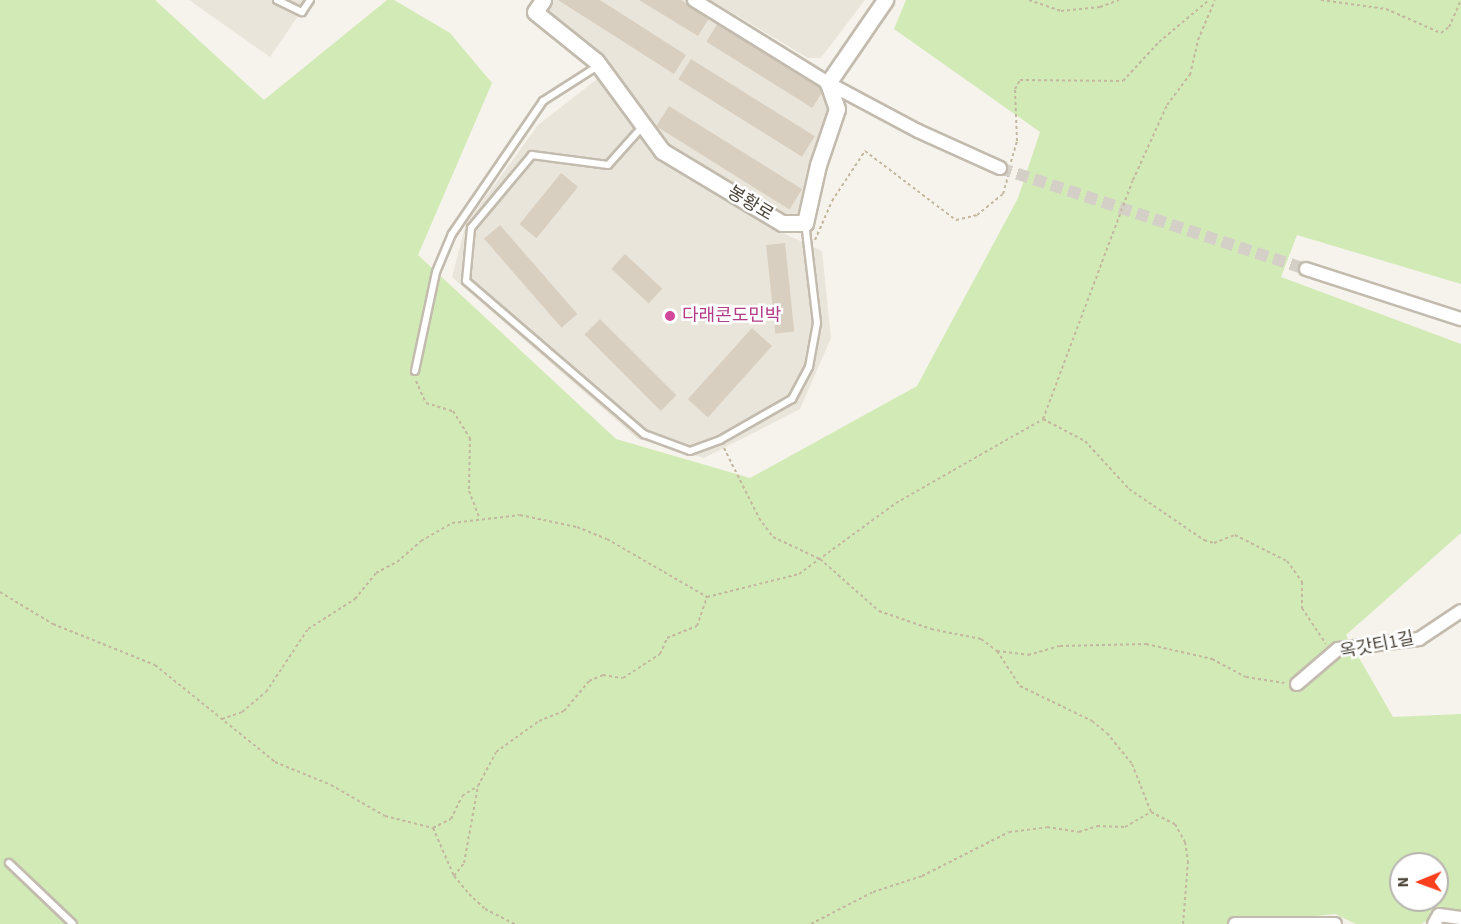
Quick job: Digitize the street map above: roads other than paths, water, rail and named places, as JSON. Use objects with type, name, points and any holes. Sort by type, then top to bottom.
[{"type":"street","name":"봉황로","points":[[543,0],[536,12],[600,65],[662,151],[782,223],[805,223]]},
{"type":"street","points":[[694,0],[828,83],[918,131],[1000,168]]},
{"type":"street","points":[[828,83],[885,0]]},
{"type":"street","points":[[805,223],[818,165],[837,109],[828,83]]},
{"type":"street","points":[[1306,269],[1461,319]]},
{"type":"street","name":"옥갓티1길","points":[[1297,684],[1338,649],[1419,639],[1461,612]]},
{"type":"street","points":[[1434,924],[1439,915],[1461,918]]},
{"type":"street","points":[[1235,924],[1335,924]]},
{"type":"lane","points":[[277,0],[302,12],[310,0]]},
{"type":"lane","points":[[415,371],[436,272],[452,234],[543,101],[600,65]]},
{"type":"lane","points":[[644,126],[608,165],[532,155],[471,228],[466,281],[644,434],[690,451],[720,440],[792,399],[809,367],[817,323],[805,223]]},
{"type":"lane","points":[[9,863],[74,924]]},
{"type":"tunnel","points":[[1000,168],[1306,269]]},
{"type":"place","name":"다래콘도민박","points":[[670,316]]}]
